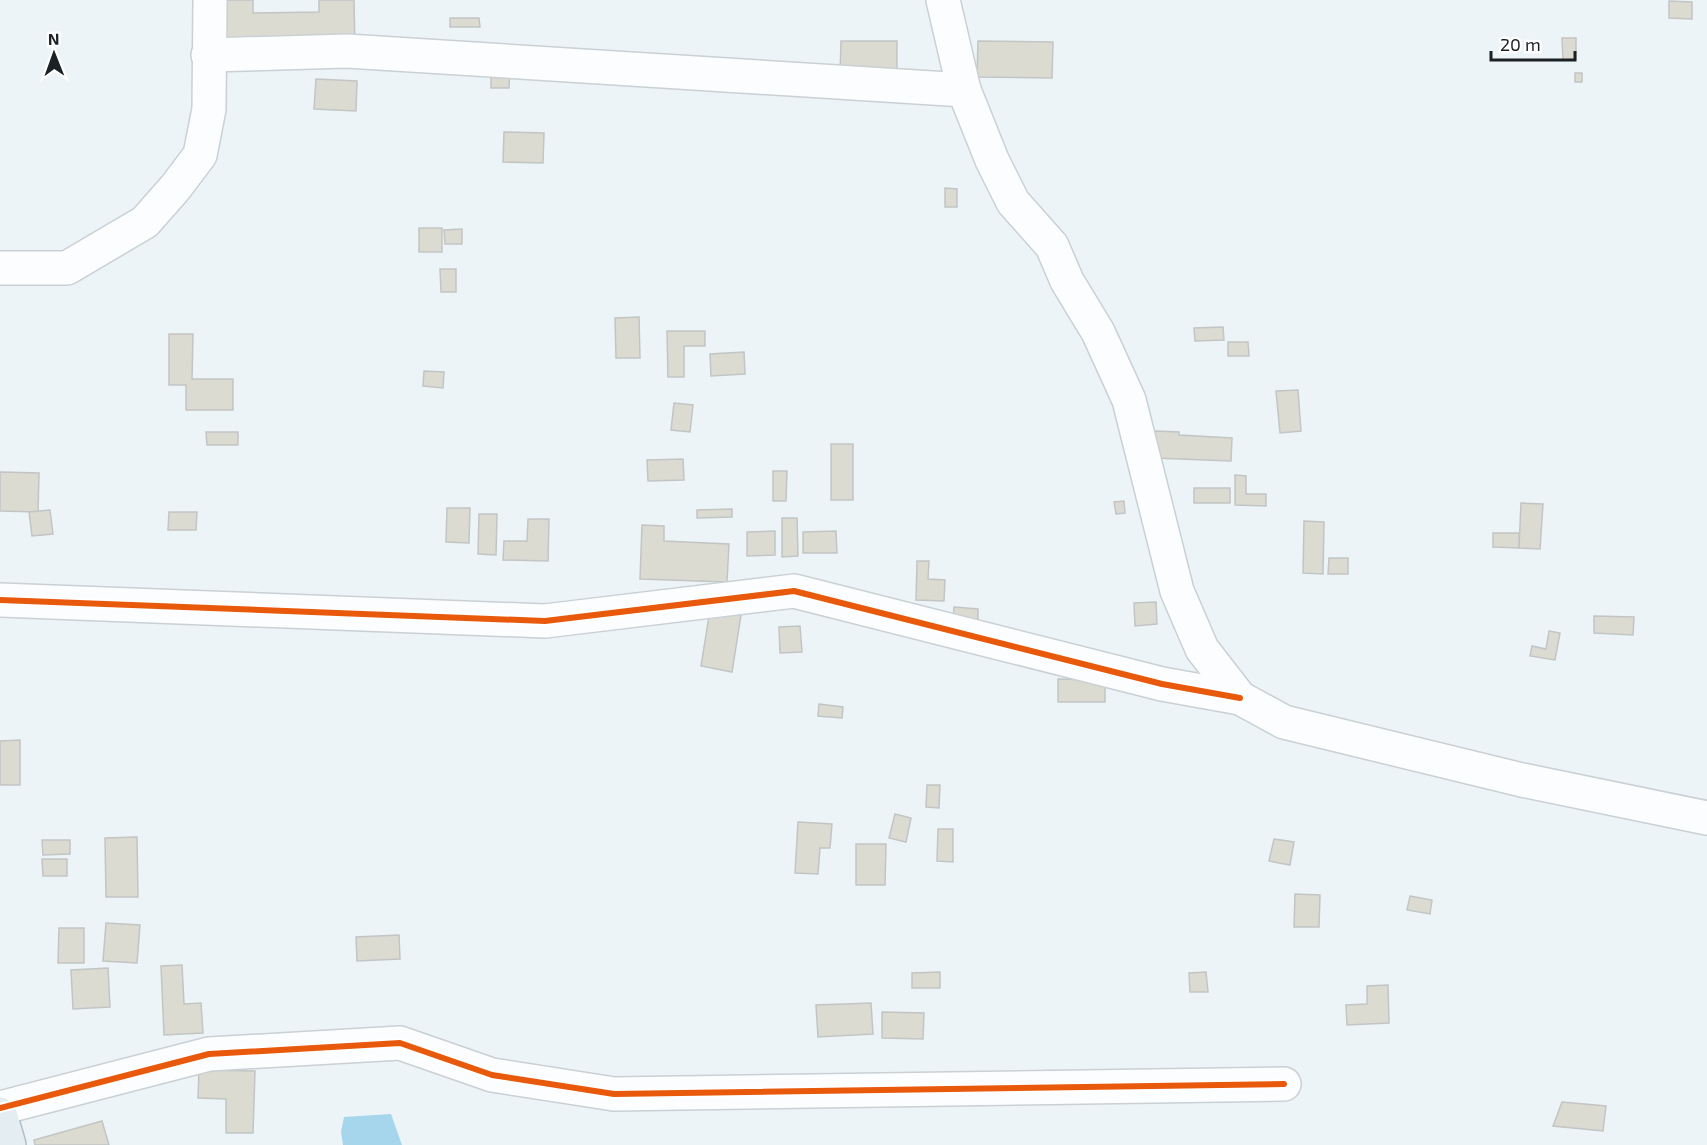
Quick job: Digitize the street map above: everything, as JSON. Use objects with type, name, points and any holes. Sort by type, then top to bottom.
[{"type":"highway","points":[[0,1114],[9,1145]]},
{"type":"street","points":[[0,268],[67,268],[145,222],[175,188],[200,155],[209,109],[210,0]]},
{"type":"street","points":[[944,0],[964,90],[992,160],[1013,202],[1052,246],[1067,281],[1098,332],[1129,400],[1177,591],[1202,649],[1240,698]]},
{"type":"street","points":[[208,55],[347,51],[964,90]]},
{"type":"street","points":[[0,600],[544,621],[794,591],[1162,684],[1240,698],[1284,722],[1522,780],[1707,818]]},
{"type":"street","points":[[0,1108],[209,1054],[400,1043],[492,1075],[614,1094],[1284,1084]]},
{"type":"water","points":[[391,1114],[402,1145],[343,1145],[341,1132],[344,1117]]},
{"type":"building","points":[[218,0],[253,0],[253,13],[319,12],[319,0],[354,0],[355,48],[219,50]]},
{"type":"building","points":[[1669,1],[1692,2],[1692,19],[1669,18]]},
{"type":"building","points":[[450,18],[479,18],[480,27],[450,27]]},
{"type":"building","points":[[1562,38],[1576,38],[1576,59],[1563,60]]},
{"type":"building","points":[[841,41],[897,41],[897,76],[840,76]]},
{"type":"building","points":[[978,41],[1053,42],[1052,78],[977,77]]},
{"type":"building","points":[[491,64],[510,64],[509,88],[491,88]]},
{"type":"building","points":[[1575,73],[1582,73],[1582,82],[1575,82]]},
{"type":"building","points":[[316,79],[357,81],[356,111],[314,109]]},
{"type":"building","points":[[504,132],[544,133],[543,163],[503,162]]},
{"type":"building","points":[[945,188],[957,189],[957,207],[945,207]]},
{"type":"building","points":[[419,228],[442,228],[442,252],[419,252]]},
{"type":"building","points":[[462,229],[462,244],[445,244],[444,230]]},
{"type":"building","points":[[440,269],[456,269],[456,292],[441,292]]},
{"type":"building","points":[[639,317],[640,358],[616,358],[615,318]]},
{"type":"building","points":[[1223,327],[1224,340],[1195,341],[1194,328]]},
{"type":"building","points":[[667,331],[705,331],[705,346],[684,346],[684,377],[668,377]]},
{"type":"building","points":[[169,334],[193,334],[192,379],[233,379],[233,410],[186,410],[186,385],[169,385]]},
{"type":"building","points":[[1228,342],[1248,342],[1249,356],[1228,356]]},
{"type":"building","points":[[744,352],[745,374],[711,376],[710,354]]},
{"type":"building","points":[[424,371],[444,372],[443,388],[423,386]]},
{"type":"building","points":[[1298,390],[1301,431],[1280,433],[1276,391]]},
{"type":"building","points":[[674,403],[693,405],[690,432],[671,430]]},
{"type":"building","points":[[1155,431],[1179,432],[1179,435],[1232,438],[1231,461],[1154,458]]},
{"type":"building","points":[[206,432],[238,432],[238,445],[207,445]]},
{"type":"building","points":[[831,444],[853,444],[853,500],[831,500]]},
{"type":"building","points":[[683,459],[684,480],[648,481],[647,460]]},
{"type":"building","points":[[773,471],[787,471],[786,501],[773,501]]},
{"type":"building","points":[[0,472],[39,473],[38,512],[0,511]]},
{"type":"building","points":[[1235,475],[1246,476],[1246,494],[1266,494],[1266,506],[1235,505]]},
{"type":"building","points":[[1194,488],[1230,488],[1230,503],[1194,503]]},
{"type":"building","points":[[1124,501],[1125,513],[1116,514],[1114,502]]},
{"type":"building","points":[[1521,503],[1543,504],[1540,549],[1519,548]]},
{"type":"building","points":[[447,508],[470,508],[469,543],[446,542]]},
{"type":"building","points":[[732,509],[732,517],[697,518],[697,510]]},
{"type":"building","points":[[50,510],[53,534],[32,536],[29,512]]},
{"type":"building","points":[[169,512],[197,512],[196,530],[168,530]]},
{"type":"building","points":[[479,514],[497,514],[496,555],[478,554]]},
{"type":"building","points":[[782,518],[797,518],[798,556],[782,557]]},
{"type":"building","points":[[528,519],[549,519],[548,561],[503,560],[504,541],[527,541]]},
{"type":"building","points":[[1304,521],[1324,522],[1323,574],[1303,573]]},
{"type":"building","points":[[642,525],[664,526],[664,541],[729,544],[727,582],[640,579]]},
{"type":"building","points":[[775,531],[775,555],[747,556],[747,532]]},
{"type":"building","points":[[836,531],[837,553],[803,553],[803,532]]},
{"type":"building","points":[[1493,533],[1519,533],[1519,548],[1493,547]]},
{"type":"building","points":[[1329,558],[1348,558],[1348,574],[1328,574]]},
{"type":"building","points":[[917,561],[929,561],[928,579],[945,580],[944,601],[916,600]]},
{"type":"building","points":[[1156,602],[1157,624],[1135,626],[1134,603]]},
{"type":"building","points":[[954,607],[978,609],[978,621],[953,620]]},
{"type":"building","points":[[710,610],[741,615],[732,672],[701,666]]},
{"type":"building","points":[[1594,616],[1634,617],[1633,635],[1594,633]]},
{"type":"building","points":[[800,626],[802,652],[780,653],[779,627]]},
{"type":"building","points":[[1549,631],[1560,633],[1555,660],[1530,656],[1532,646],[1546,649]]},
{"type":"building","points":[[1058,679],[1105,680],[1105,702],[1058,702]]},
{"type":"building","points":[[819,704],[843,707],[842,718],[818,716]]},
{"type":"building","points":[[20,740],[20,785],[0,785],[0,741]]},
{"type":"building","points":[[927,785],[940,785],[939,808],[926,807]]},
{"type":"building","points":[[895,814],[911,818],[906,842],[889,838]]},
{"type":"building","points":[[798,822],[832,824],[830,848],[820,848],[818,874],[795,873]]},
{"type":"building","points":[[938,829],[953,829],[953,862],[937,861]]},
{"type":"building","points":[[137,837],[138,897],[106,897],[105,838]]},
{"type":"building","points":[[1274,839],[1294,842],[1290,865],[1269,861]]},
{"type":"building","points":[[42,840],[70,840],[70,854],[43,855]]},
{"type":"building","points":[[856,844],[886,844],[885,885],[856,885]]},
{"type":"building","points":[[42,859],[67,859],[67,876],[43,876]]},
{"type":"building","points":[[1295,894],[1320,895],[1319,927],[1294,927]]},
{"type":"building","points":[[1410,896],[1432,900],[1430,914],[1407,910]]},
{"type":"building","points":[[106,923],[140,925],[137,963],[103,961]]},
{"type":"building","points":[[59,928],[84,928],[84,963],[58,963]]},
{"type":"building","points":[[399,935],[400,959],[357,961],[356,937]]},
{"type":"building","points":[[182,965],[184,1004],[201,1003],[203,1033],[164,1035],[161,966]]},
{"type":"building","points":[[108,968],[110,1007],[73,1009],[71,970]]},
{"type":"building","points":[[940,972],[940,988],[912,988],[912,973]]},
{"type":"building","points":[[1206,972],[1208,992],[1190,992],[1189,973]]},
{"type":"building","points":[[1388,985],[1389,1023],[1347,1025],[1346,1005],[1367,1004],[1367,986]]},
{"type":"building","points":[[871,1003],[873,1034],[818,1037],[816,1005]]},
{"type":"building","points":[[882,1012],[924,1013],[923,1039],[882,1038]]},
{"type":"building","points":[[199,1070],[255,1071],[253,1133],[226,1133],[226,1099],[198,1098]]},
{"type":"building","points":[[1562,1102],[1606,1106],[1603,1131],[1553,1126]]},
{"type":"building","points":[[102,1121],[109,1145],[35,1145],[34,1140]]},
{"type":"cycle path","points":[[0,600],[545,621],[794,591],[1162,684],[1240,698]]},
{"type":"cycle path","points":[[0,1108],[209,1054],[400,1043],[492,1075],[614,1094],[1284,1084]]}]
